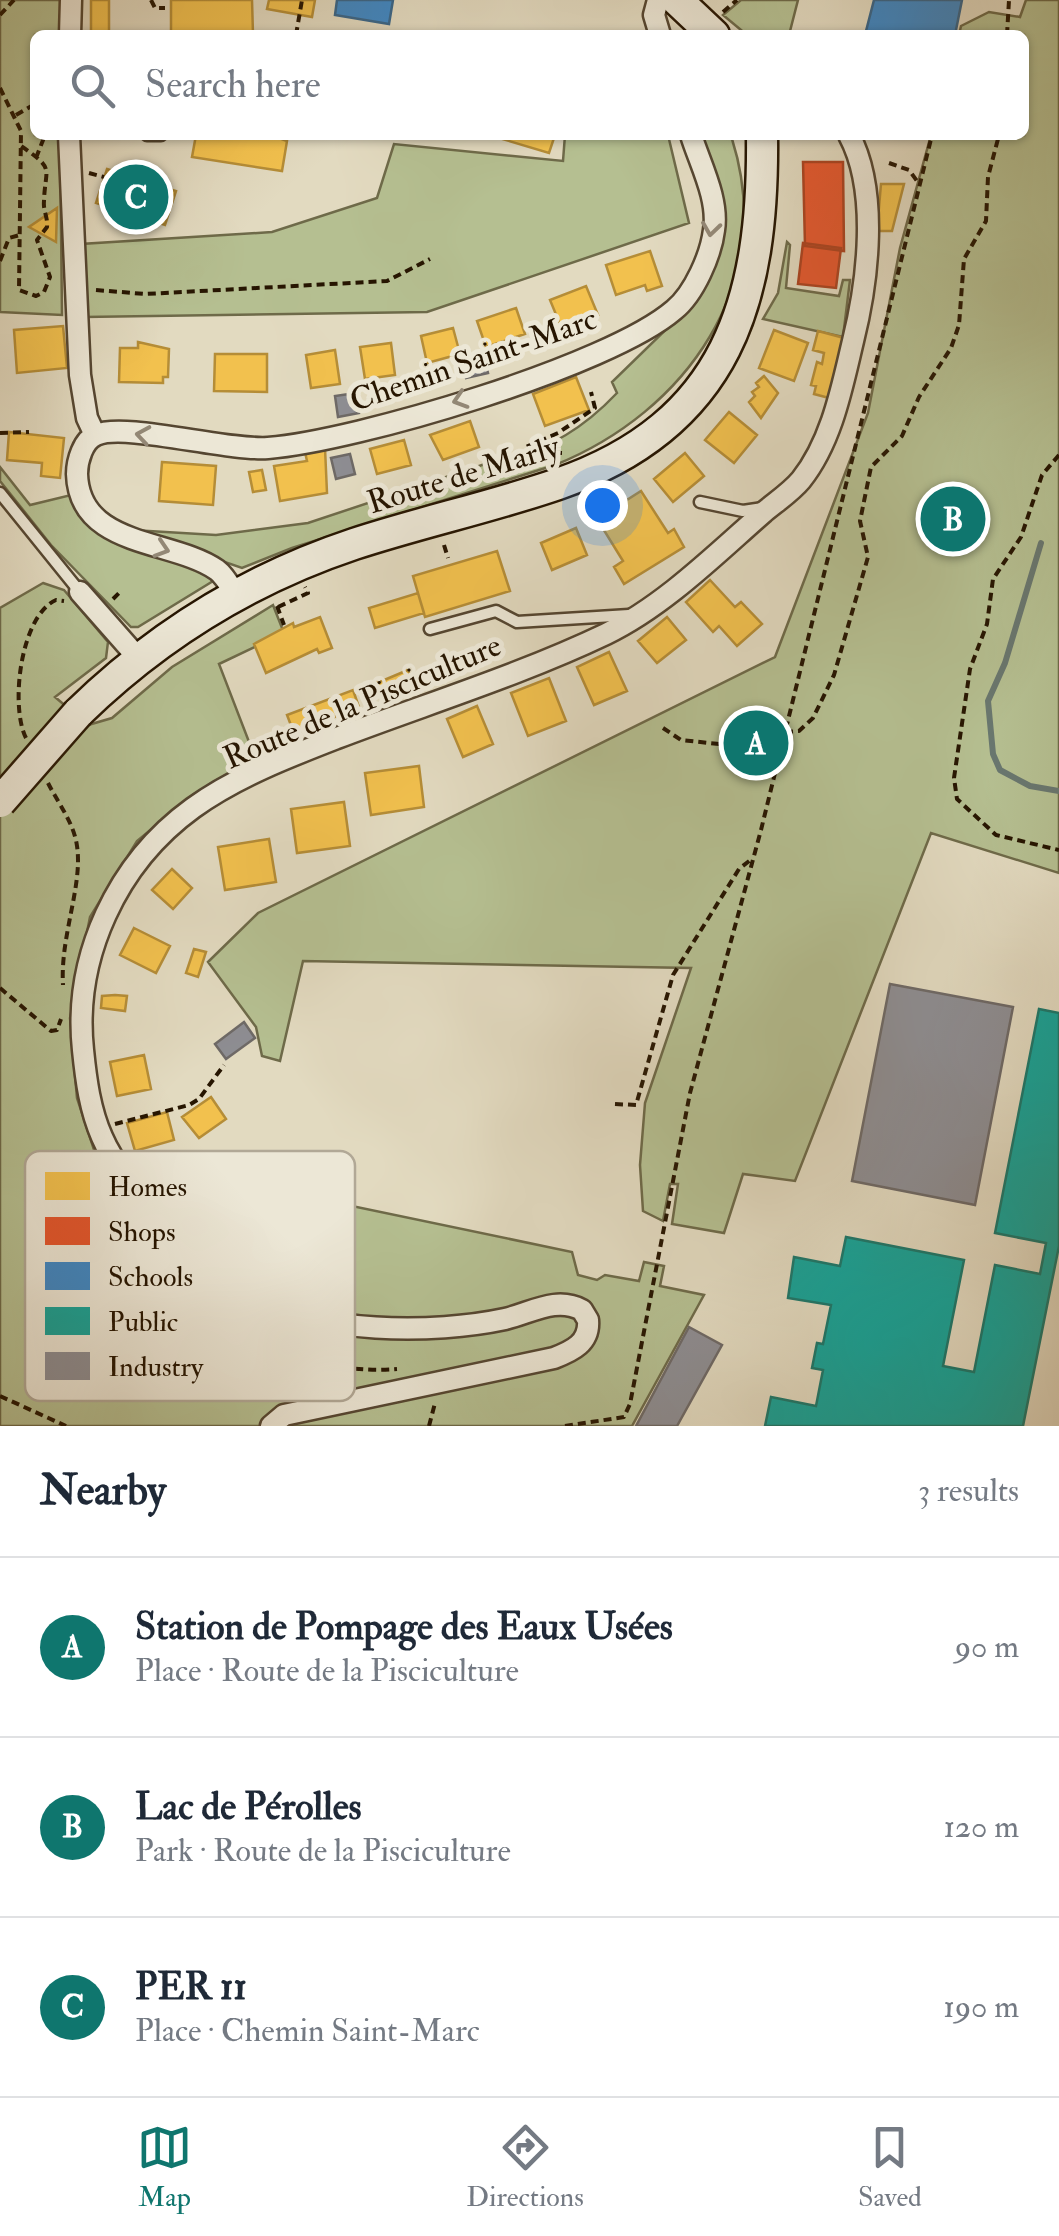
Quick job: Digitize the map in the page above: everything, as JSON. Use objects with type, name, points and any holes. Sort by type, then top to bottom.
[{"type":"main road","points":[[673,0],[721,22]]},
{"type":"main road","points":[[673,0],[688,30]]},
{"type":"main road","name":"Route de Marly","points":[[743,140],[760,212]]},
{"type":"main road","name":"Route de Marly","points":[[0,802],[78,713],[139,659],[235,594],[352,544],[559,484],[642,441],[692,396],[726,348],[756,266],[762,140]]},
{"type":"street","points":[[70,30],[71,0]]},
{"type":"street","points":[[658,0],[654,15],[658,30]]},
{"type":"street","points":[[68,140],[80,374],[87,418],[95,435],[86,444],[77,471],[85,500],[95,516],[127,538],[218,570],[235,594]]},
{"type":"street","name":"Chemin Saint-Marc","points":[[95,435],[119,431],[242,448],[371,430],[576,362],[654,325],[678,308],[700,272],[714,230],[713,203],[693,140]]},
{"type":"street","name":"Route de la Pisciculture","points":[[110,1151],[88,1093],[82,1036],[84,993],[96,934],[116,892],[146,851],[193,808],[276,762],[609,632],[708,561],[800,482],[819,450],[858,324],[864,192],[850,140]]},
{"type":"street","points":[[80,592],[139,659]]},
{"type":"street","name":"Route de la Pisciculture","points":[[355,1322],[445,1325],[504,1319],[560,1304],[582,1310],[588,1320],[584,1340],[574,1350],[355,1400]]},
{"type":"street","name":"Route de la Pisciculture","points":[[271,1426],[284,1415],[350,1401]]},
{"type":"lane","points":[[0,493],[80,592]]},
{"type":"lane","points":[[700,502],[742,511],[770,507]]},
{"type":"lane","name":"Route de la Pisciculture","points":[[430,629],[496,611],[517,622],[635,615]]},
{"type":"path","points":[[0,15],[14,0]]},
{"type":"path","points":[[152,0],[155,8],[165,8]]},
{"type":"path","points":[[297,30],[302,0]]},
{"type":"path","points":[[721,22],[737,0]]},
{"type":"path","points":[[1007,30],[1010,0]]},
{"type":"path","points":[[1,92],[16,115],[21,146],[18,290],[36,296],[44,292],[50,277],[37,240],[47,226],[44,200],[50,177],[21,146]]},
{"type":"path","points":[[16,115],[30,107]]},
{"type":"path","points":[[36,158],[43,140]]},
{"type":"path","points":[[566,1426],[624,1417],[666,1228],[690,1093],[778,760],[931,140]]},
{"type":"path","points":[[784,732],[798,731],[813,718],[834,675],[868,557],[860,521],[870,467],[902,436],[919,397],[951,348],[959,325],[964,260],[986,222],[988,177],[998,140]]},
{"type":"path","points":[[889,163],[909,170],[920,184]]},
{"type":"path","points":[[0,261],[9,238],[20,235]]},
{"type":"path","points":[[76,289],[145,294],[387,280],[430,260]]},
{"type":"path","points":[[570,450],[558,454],[526,447],[558,434],[595,408],[591,392]]},
{"type":"path","points":[[0,433],[29,432]]},
{"type":"path","points":[[1059,456],[1042,475],[1021,538],[993,579],[987,624],[970,669],[954,778],[957,799],[996,835],[1059,850]]},
{"type":"path","points":[[605,482],[618,503]]},
{"type":"path","points":[[442,536],[448,558]]},
{"type":"path","points":[[284,625],[277,605],[308,593],[306,589]]},
{"type":"path","points":[[29,744],[21,728],[21,660],[40,611],[56,600]]},
{"type":"path","points":[[663,728],[681,740],[728,745],[778,760]]},
{"type":"path","points":[[44,774],[77,845],[78,866],[61,956]]},
{"type":"path","points":[[615,1104],[636,1105],[673,976],[738,868],[753,858]]},
{"type":"path","points":[[0,988],[51,1031],[57,1030]]},
{"type":"path","points":[[118,1124],[189,1105],[199,1099],[224,1065]]},
{"type":"path","points":[[355,1367],[379,1371],[426,1366],[433,1371],[430,1426]]},
{"type":"path","points":[[0,1396],[66,1426]]},
{"type":"green space","points":[[0,0],[64,0],[62,30],[30,30],[30,140],[60,140],[62,315],[0,312]]},
{"type":"green space","points":[[741,0],[798,0],[790,30],[741,30],[723,15]]},
{"type":"green space","points":[[1026,0],[1059,0],[1059,873],[931,833],[795,1181],[743,1174],[724,1233],[672,1224],[678,1184],[670,1184],[663,1221],[643,1211],[640,1165],[645,1103],[691,968],[303,961],[280,1061],[262,1056],[256,1027],[208,962],[258,913],[775,657],[868,413],[900,248],[930,140],[1029,140],[1029,30],[960,30],[989,12],[1020,17]]},
{"type":"green space","points":[[565,140],[669,140],[689,223],[427,312],[84,317],[81,244],[272,232],[377,198],[394,144],[563,161]]},
{"type":"green space","points":[[699,140],[732,140],[743,192],[742,244],[731,292],[710,336],[681,377],[644,412],[602,442],[555,465],[292,548],[242,568],[132,530],[216,535],[308,523],[544,447],[590,418],[617,393],[612,382],[684,312],[721,232]]},
{"type":"green space","points":[[787,242],[790,245],[786,288],[839,296],[843,280],[850,280],[843,337],[763,319],[778,293]]},
{"type":"green space","points":[[0,467],[30,505],[71,495],[188,566],[218,578],[138,627],[131,627],[51,545],[0,481]]},
{"type":"green space","points":[[43,583],[64,590],[108,642],[106,658],[55,697],[88,725],[112,718],[172,667],[273,605],[284,633],[219,664],[256,760],[206,796],[194,794],[137,841],[90,917],[70,1018],[77,1098],[94,1151],[25,1151],[25,1401],[355,1401],[355,1207],[572,1252],[578,1275],[597,1280],[605,1275],[639,1281],[644,1262],[664,1266],[660,1286],[704,1295],[632,1426],[0,1426],[0,608]]},
{"type":"building: Homes","points":[[91,0],[109,0],[109,30],[91,30]]},
{"type":"building: Homes","points":[[171,0],[252,0],[253,30],[171,30]]},
{"type":"building: Homes","points":[[269,0],[315,0],[312,17],[267,9]]},
{"type":"building: Homes","points":[[195,140],[287,141],[282,171],[192,157]]},
{"type":"building: Homes","points":[[506,140],[553,140],[549,153]]},
{"type":"building: Homes","points":[[107,169],[176,191],[165,225],[96,203]]},
{"type":"building: Homes","points":[[881,184],[904,184],[892,231],[877,231]]},
{"type":"building: Homes","points":[[57,208],[56,242],[29,227]]},
{"type":"building: Homes","points":[[650,251],[662,286],[647,291],[645,285],[616,295],[606,265]]},
{"type":"building: Homes","points":[[586,286],[598,315],[562,329],[550,300]]},
{"type":"building: Homes","points":[[516,308],[525,334],[486,347],[477,321]]},
{"type":"building: Homes","points":[[63,326],[67,368],[17,373],[14,330]]},
{"type":"building: Homes","points":[[453,328],[460,354],[427,363],[421,336]]},
{"type":"building: Homes","points":[[774,330],[808,343],[794,381],[759,368]]},
{"type":"building: Homes","points":[[818,331],[844,338],[829,398],[814,394],[816,386],[811,385],[817,362],[822,364],[824,353],[813,350]]},
{"type":"building: Homes","points":[[138,342],[169,349],[168,377],[163,377],[163,383],[119,382],[120,348],[138,348]]},
{"type":"building: Homes","points":[[391,343],[395,375],[365,379],[360,347]]},
{"type":"building: Homes","points":[[335,350],[340,384],[311,388],[306,355]]},
{"type":"building: Homes","points":[[215,354],[267,354],[267,392],[214,391]]},
{"type":"building: Homes","points":[[764,376],[778,393],[761,418],[749,402],[755,396],[752,392],[759,387],[756,383]]},
{"type":"building: Homes","points":[[576,377],[589,410],[545,426],[533,394]]},
{"type":"building: Homes","points":[[729,412],[757,435],[734,463],[705,440]]},
{"type":"building: Homes","points":[[470,421],[479,447],[443,460],[430,435]]},
{"type":"building: Homes","points":[[9,432],[64,438],[60,478],[41,476],[42,463],[7,460]]},
{"type":"building: Homes","points":[[404,440],[411,465],[377,474],[370,449]]},
{"type":"building: Homes","points":[[325,448],[327,493],[280,501],[274,466],[307,461],[305,452]]},
{"type":"building: Homes","points":[[685,453],[704,476],[673,502],[654,479]]},
{"type":"building: Homes","points":[[162,462],[216,466],[213,505],[159,501]]},
{"type":"building: Homes","points":[[262,470],[266,490],[253,492],[249,472]]},
{"type":"building: Homes","points":[[641,491],[668,533],[674,529],[684,547],[624,584],[614,567],[623,561],[597,519]]},
{"type":"building: Homes","points":[[576,528],[587,555],[552,570],[541,543]]},
{"type":"building: Homes","points":[[497,551],[510,591],[425,617],[413,576]]},
{"type":"building: Homes","points":[[710,580],[735,607],[741,602],[762,624],[737,646],[719,626],[713,632],[686,602]]},
{"type":"building: Homes","points":[[418,593],[424,613],[375,628],[369,608]]},
{"type":"building: Homes","points":[[320,617],[332,648],[319,653],[317,649],[266,673],[254,644],[293,623],[294,627]]},
{"type":"building: Homes","points":[[667,617],[686,640],[657,663],[638,641]]},
{"type":"building: Homes","points":[[609,652],[627,691],[594,705],[577,667]]},
{"type":"building: Homes","points":[[408,670],[416,689],[385,702],[377,683]]},
{"type":"building: Homes","points":[[549,678],[566,721],[528,736],[511,693]]},
{"type":"building: Homes","points":[[353,690],[359,707],[294,733],[287,715]]},
{"type":"building: Homes","points":[[477,706],[493,744],[463,757],[447,719]]},
{"type":"building: Homes","points":[[419,766],[424,807],[371,815],[365,773]]},
{"type":"building: Homes","points":[[344,802],[350,846],[297,853],[291,809]]},
{"type":"building: Homes","points":[[269,839],[276,882],[225,890],[218,847]]},
{"type":"building: Homes","points":[[172,869],[192,888],[173,909],[152,890]]},
{"type":"building: Homes","points":[[134,928],[170,946],[156,973],[120,955]]},
{"type":"building: Homes","points":[[194,949],[206,952],[198,977],[186,973]]},
{"type":"building: Homes","points":[[102,996],[127,996],[125,1011],[101,1008]]},
{"type":"building: Homes","points":[[144,1055],[151,1089],[117,1096],[110,1062]]},
{"type":"building: Homes","points":[[211,1097],[226,1119],[199,1138],[182,1117]]},
{"type":"building: Homes","points":[[167,1112],[174,1140],[135,1151],[127,1123]]},
{"type":"building: Shops","points":[[803,162],[843,162],[844,251],[805,246]]},
{"type":"building: Shops","points":[[803,243],[841,248],[836,288],[798,284]]},
{"type":"building: Schools","points":[[337,0],[393,0],[389,24],[335,15]]},
{"type":"building: Schools","points":[[874,0],[962,0],[956,30],[866,30]]},
{"type":"building: Public","points":[[1039,1009],[1059,1013],[1059,1246],[1023,1426],[765,1426],[771,1397],[816,1406],[823,1370],[812,1368],[817,1343],[823,1344],[831,1305],[788,1298],[794,1257],[840,1266],[846,1237],[964,1260],[943,1366],[974,1372],[995,1265],[1040,1274],[1046,1243],[995,1233]]},
{"type":"building: Industry","points":[[484,355],[488,373],[466,378],[462,360]]},
{"type":"building: Industry","points":[[356,393],[359,413],[338,417],[335,396]]},
{"type":"building: Industry","points":[[350,454],[355,474],[336,479],[331,458]]},
{"type":"building: Industry","points":[[890,984],[1013,1007],[975,1205],[852,1181]]},
{"type":"building: Industry","points":[[244,1022],[255,1038],[226,1059],[215,1044]]},
{"type":"building: Industry","points":[[689,1327],[722,1345],[677,1426],[636,1426]]},
{"type":"waterway","points":[[1041,543],[1005,663],[988,701],[993,754],[1000,770],[1030,786],[1059,791]]},
{"type":"place","name":"PER 11","points":[[136,197]]},
{"type":"place","name":"Lac de Pérolles","points":[[953,519]]},
{"type":"place","name":"Station de Pompage des Eaux Usées","points":[[756,743]]}]
